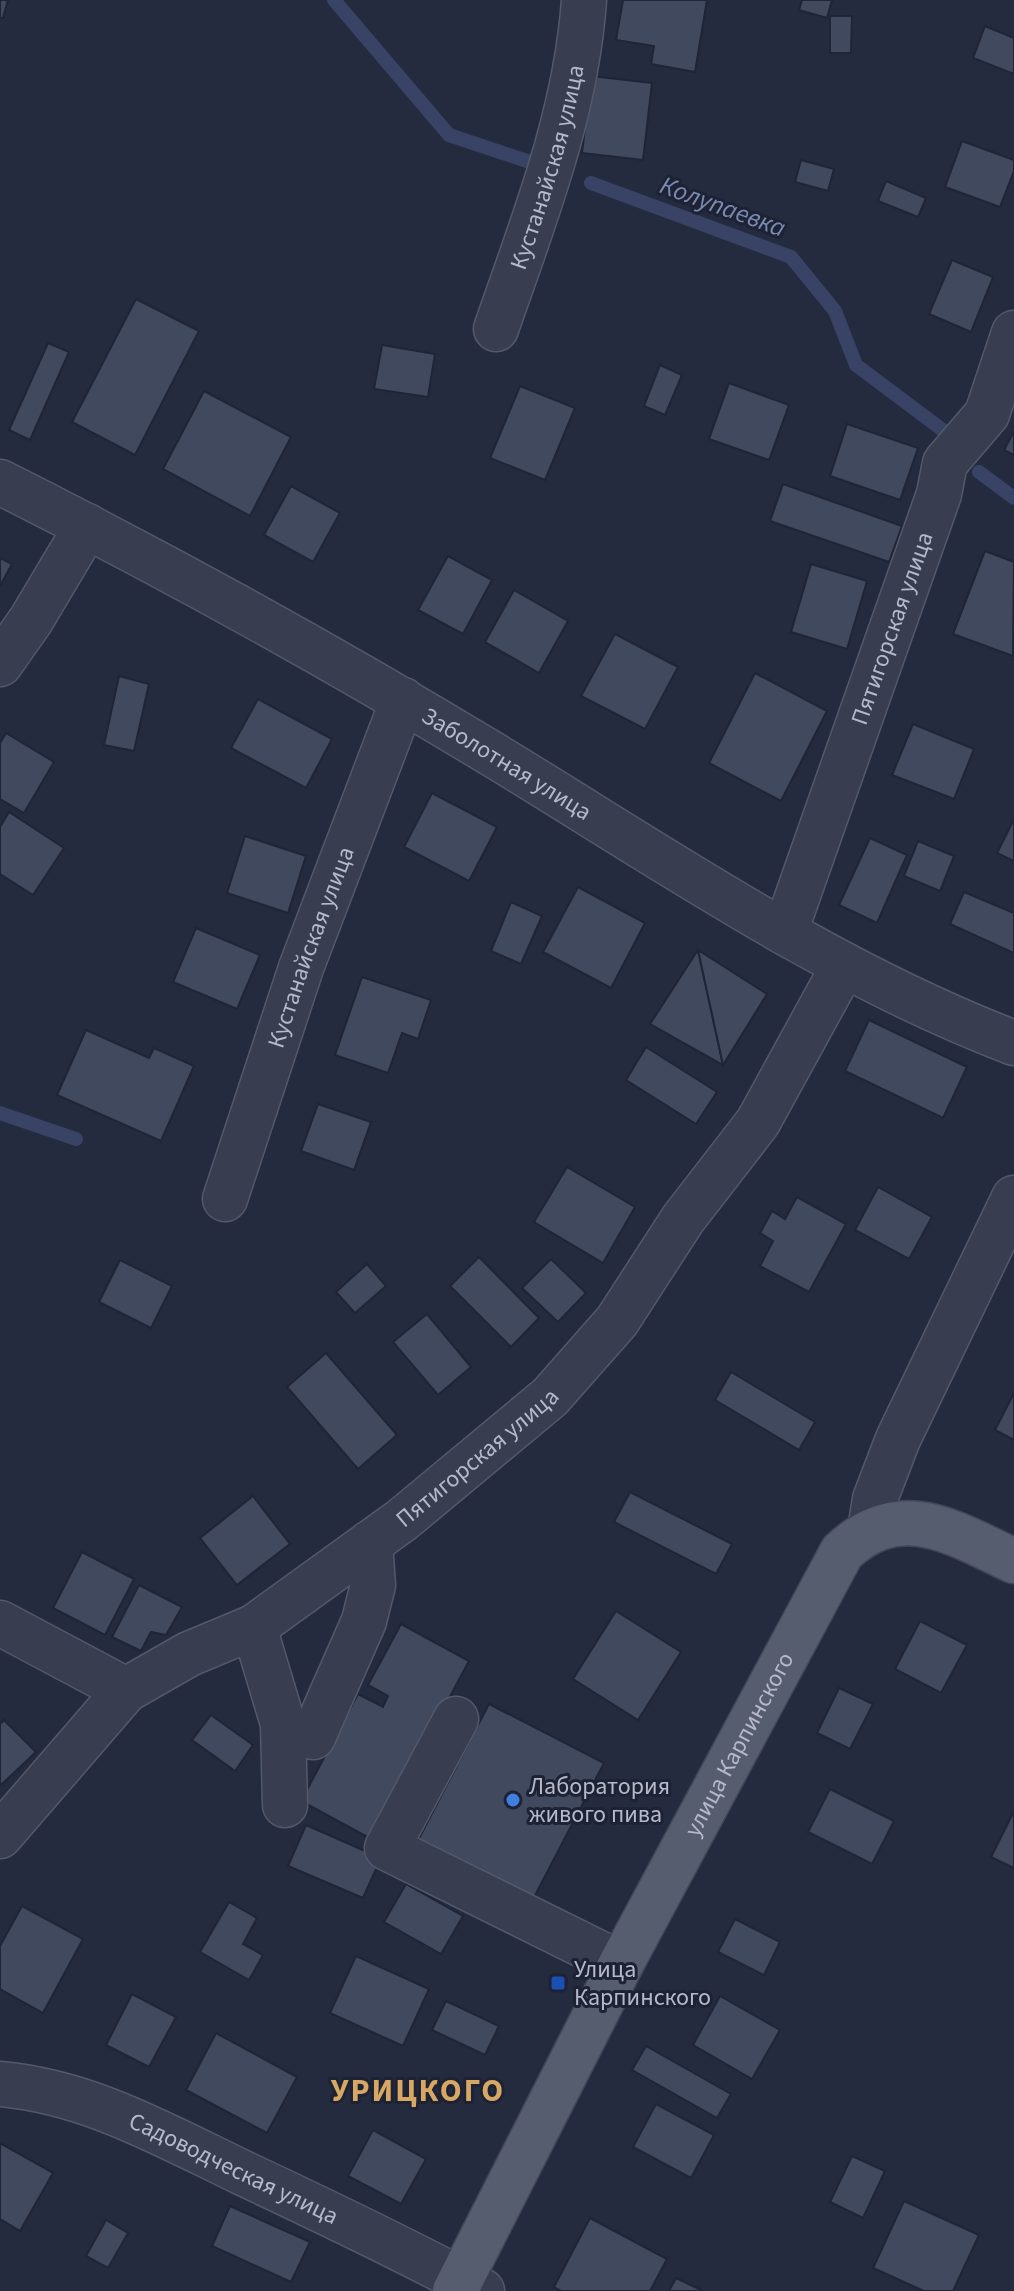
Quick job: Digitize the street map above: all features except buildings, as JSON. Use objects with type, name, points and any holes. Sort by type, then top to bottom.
[{"type":"main road","points":[[870,1530],[911,1523],[930,1525],[1014,1561]]},
{"type":"main road","name":"улица Карпинского","points":[[466,2287],[621,1964],[830,1571],[842,1552],[870,1530]]},
{"type":"street","name":"Кустанайская улица","points":[[496,329],[556,157],[582,32],[584,0]]},
{"type":"street","name":"Пятигорская улица","points":[[785,932],[939,494],[945,463],[987,414],[1014,333]]},
{"type":"street","name":"Заболотная улица","points":[[0,482],[87,526],[403,700],[843,967],[1014,1043]]},
{"type":"street","points":[[0,664],[31,620],[87,526]]},
{"type":"street","name":"Кустанайская улица","points":[[225,1199],[301,968],[403,700]]},
{"type":"street","name":"Пятигорская улица","points":[[0,1836],[126,1690],[189,1654],[254,1627],[370,1543],[550,1397],[617,1321],[683,1219],[758,1122],[843,967]]},
{"type":"street","points":[[870,1530],[875,1499],[898,1439],[1014,1198]]},
{"type":"street","points":[[313,1737],[364,1621],[373,1585],[370,1543]]},
{"type":"street","points":[[0,1623],[126,1690]]},
{"type":"street","points":[[254,1627],[283,1724],[285,1805]]},
{"type":"street","points":[[456,1719],[387,1848],[621,1964]]},
{"type":"street","name":"Садоводческая улица","points":[[0,2084],[45,2088],[109,2109],[466,2287]]},
{"type":"waterway","name":"Колупаевка","points":[[334,0],[449,135],[539,165]]},
{"type":"waterway","name":"Колупаевка","points":[[591,183],[791,257],[835,311],[856,365],[948,434]]},
{"type":"waterway","name":"Колупаевка","points":[[979,472],[1014,498]]},
{"type":"waterway","points":[[0,1113],[76,1139]]},
{"type":"place","name":"Лаборатория живого пива","points":[[513,1800]]},
{"type":"place","name":"Улица Карпинского","points":[[558,1983]]},
{"type":"district","name":"УРИЦКОГО","points":[[418,2090]]}]
